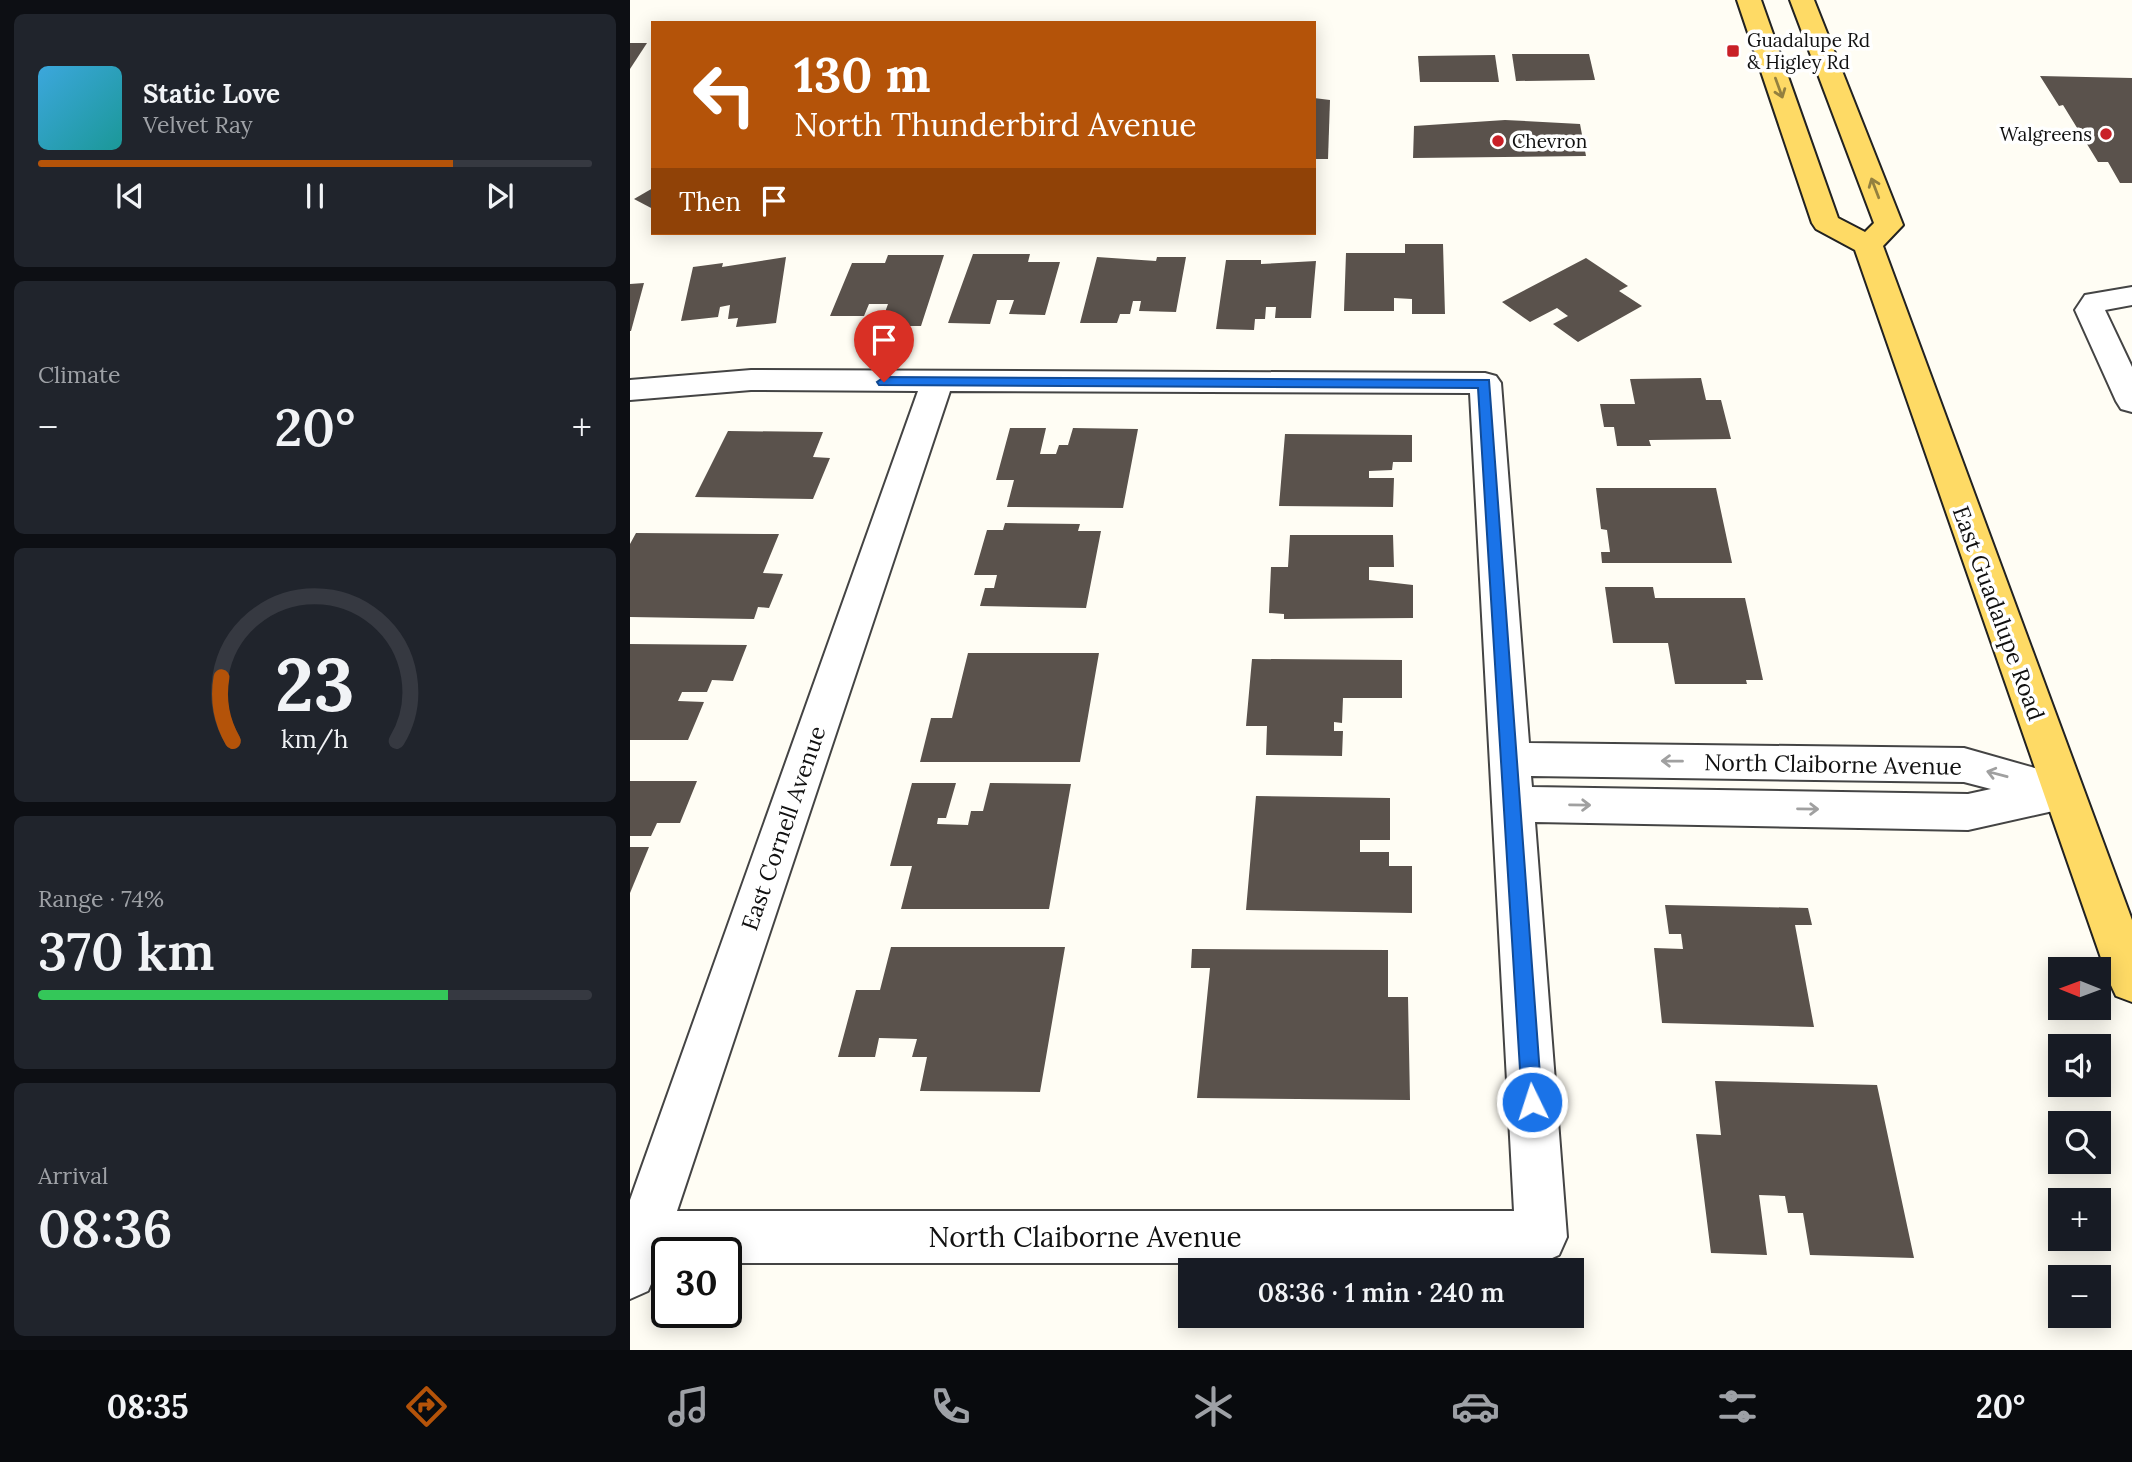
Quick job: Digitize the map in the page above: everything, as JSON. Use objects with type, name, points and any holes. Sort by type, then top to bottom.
[{"type":"main road","points":[[1749,0],[1826,223],[1868,245],[1889,225],[1802,0]]},
{"type":"main road","name":"East Guadalupe Road","points":[[1868,245],[2132,981]]},
{"type":"street","points":[[2132,296],[2096,301],[2090,310],[2132,401]]},
{"type":"street","points":[[630,390],[751,380],[1485,383],[1512,804]]},
{"type":"street","name":"East Cornell Avenue","points":[[634,1249],[937,382]]},
{"type":"street","name":"North Claiborne Avenue","points":[[1509,759],[1964,765],[2062,792]]},
{"type":"street","name":"North Claiborne Avenue","points":[[634,1249],[1541,1237],[1512,804],[1968,812],[2062,792]]},
{"type":"building","points":[[630,43],[647,43],[630,69]]},
{"type":"building","name":"Chevron","points":[[1512,54],[1589,54],[1595,80],[1516,81]]},
{"type":"building","name":"Chevron","points":[[1495,55],[1499,82],[1420,82],[1418,56]]},
{"type":"building","name":"Walgreens","points":[[2040,76],[2132,78],[2132,183],[2120,183],[2108,162],[2098,162],[2063,105],[2059,106]]},
{"type":"building","points":[[1316,98],[1330,100],[1328,159],[1316,159]]},
{"type":"building","name":"Chevron","points":[[1505,120],[1580,124],[1586,156],[1413,158],[1414,126]]},
{"type":"building","points":[[651,189],[651,208],[634,199]]},
{"type":"building","points":[[1405,244],[1443,244],[1445,314],[1412,314],[1412,299],[1394,298],[1394,311],[1344,311],[1346,253],[1405,253]]},
{"type":"building","points":[[973,254],[1030,254],[1028,262],[1060,262],[1045,315],[1009,314],[1014,300],[997,300],[990,324],[948,323]]},
{"type":"building","points":[[888,255],[944,255],[921,326],[880,326],[888,304],[869,304],[864,316],[830,316],[852,263],[885,263]]},
{"type":"building","points":[[786,257],[776,323],[736,327],[738,318],[728,319],[730,305],[720,307],[718,317],[681,321],[693,267],[723,263],[722,267]]},
{"type":"building","points":[[1097,257],[1156,261],[1157,257],[1186,257],[1176,312],[1139,311],[1141,301],[1133,301],[1130,314],[1120,314],[1117,323],[1080,323]]},
{"type":"building","points":[[1586,258],[1628,286],[1619,291],[1642,306],[1578,342],[1553,324],[1568,316],[1557,308],[1530,322],[1502,302]]},
{"type":"building","points":[[1226,260],[1261,260],[1261,264],[1316,261],[1311,318],[1275,318],[1276,307],[1266,307],[1265,319],[1255,319],[1254,330],[1216,329]]},
{"type":"building","points":[[644,283],[631,331],[630,331],[630,284]]},
{"type":"building","points":[[1701,378],[1706,400],[1721,400],[1731,439],[1649,440],[1651,446],[1617,446],[1614,427],[1604,427],[1600,404],[1635,404],[1630,379]]},
{"type":"building","points":[[1010,428],[1046,428],[1040,454],[1056,454],[1059,445],[1068,445],[1073,428],[1138,429],[1123,508],[1007,507],[1014,480],[996,480]]},
{"type":"building","points":[[728,431],[823,432],[813,457],[830,458],[813,499],[695,497]]},
{"type":"building","points":[[1285,434],[1412,435],[1412,462],[1393,462],[1392,470],[1369,471],[1369,478],[1394,478],[1393,507],[1279,506]]},
{"type":"building","points":[[1596,488],[1716,488],[1732,563],[1602,563],[1601,552],[1610,552],[1607,530],[1601,529]]},
{"type":"building","points":[[1005,523],[1080,524],[1078,531],[1101,531],[1086,608],[980,606],[985,588],[994,588],[997,575],[974,575],[987,530],[1003,530]]},
{"type":"building","points":[[636,533],[779,534],[763,573],[783,574],[769,608],[758,607],[754,619],[630,617],[630,544]]},
{"type":"building","points":[[1290,535],[1393,535],[1394,567],[1369,567],[1369,580],[1413,585],[1413,618],[1284,619],[1284,614],[1269,613],[1271,567],[1288,567]]},
{"type":"building","points":[[1605,587],[1653,587],[1655,598],[1745,598],[1763,680],[1746,680],[1747,684],[1675,684],[1668,643],[1613,643]]},
{"type":"building","points":[[630,644],[747,645],[733,681],[712,680],[707,692],[682,692],[678,701],[704,702],[688,740],[630,740]]},
{"type":"building","points":[[968,653],[1099,653],[1080,762],[920,762],[931,718],[952,718]]},
{"type":"building","points":[[1252,659],[1402,660],[1402,698],[1343,698],[1342,723],[1334,722],[1334,731],[1343,731],[1342,756],[1266,755],[1267,726],[1246,726]]},
{"type":"building","points":[[630,781],[697,781],[680,823],[657,823],[651,836],[630,836]]},
{"type":"building","points":[[912,783],[956,783],[946,818],[938,818],[937,824],[968,825],[971,811],[983,811],[990,783],[1071,784],[1049,909],[901,909],[912,866],[890,866]]},
{"type":"building","points":[[1256,796],[1390,798],[1390,840],[1360,840],[1360,852],[1389,852],[1389,866],[1412,866],[1412,913],[1246,910]]},
{"type":"building","points":[[630,847],[649,847],[630,893]]},
{"type":"building","points":[[1665,905],[1808,908],[1812,925],[1795,925],[1814,1027],[1662,1023],[1654,948],[1683,949],[1681,934],[1669,934]]},
{"type":"building","points":[[891,947],[1065,947],[1040,1092],[920,1091],[927,1057],[912,1057],[917,1039],[879,1038],[875,1057],[838,1057],[856,990],[880,990]]},
{"type":"building","points":[[1192,949],[1388,950],[1388,997],[1408,997],[1410,1100],[1197,1098],[1210,968],[1191,968]]},
{"type":"building","points":[[1715,1081],[1877,1085],[1914,1258],[1810,1255],[1803,1213],[1788,1213],[1785,1196],[1759,1195],[1767,1255],[1711,1253],[1696,1134],[1721,1135]]},
{"type":"place","name":"Guadalupe Rd & Higley Rd","points":[[1733,51]]},
{"type":"place","name":"Walgreens","points":[[2106,134]]},
{"type":"place","name":"Chevron","points":[[1498,141]]},
{"type":"route","points":[[884,382],[1485,383],[1532,1102]]}]
